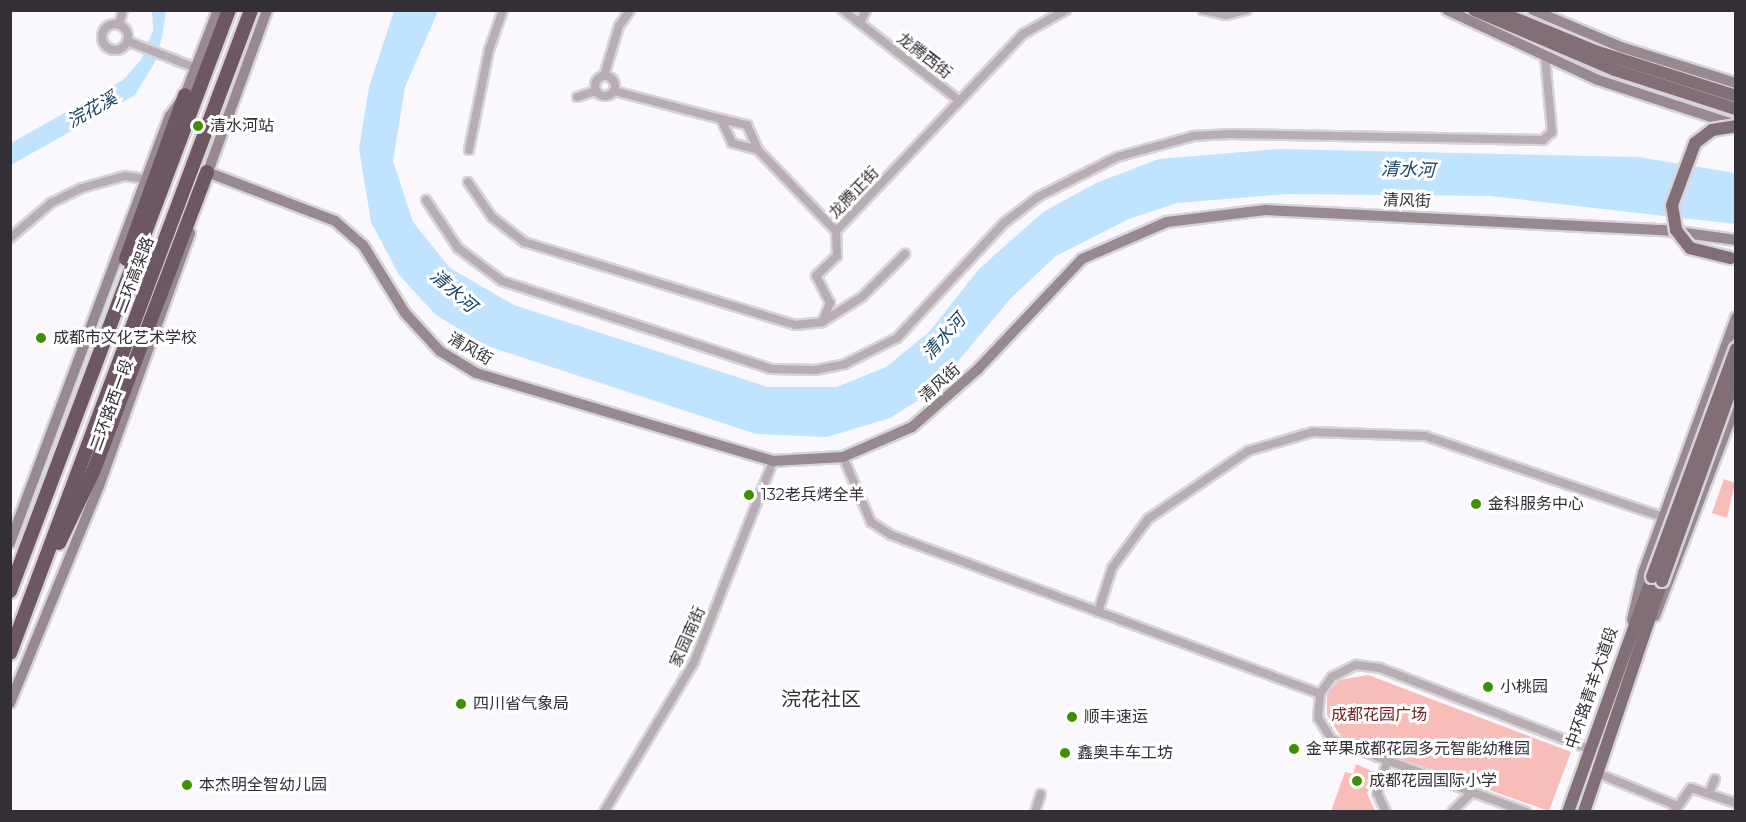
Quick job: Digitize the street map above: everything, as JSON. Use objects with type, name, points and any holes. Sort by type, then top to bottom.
[{"type":"highway","name":"二环高架路","points":[[10,591],[229,10]]},
{"type":"highway","name":"二环高架路","points":[[10,653],[251,10]]},
{"type":"highway","points":[[23,559],[185,95]]},
{"type":"highway","points":[[39,579],[93,472],[141,340],[207,172]]},
{"type":"main road","points":[[10,543],[170,117],[185,95],[218,10]]},
{"type":"main road","name":"二环路西一段","points":[[10,703],[99,486],[187,245],[207,172],[267,10]]},
{"type":"main road","points":[[1447,10],[1545,57],[1652,101],[1736,126]]},
{"type":"main road","points":[[1474,10],[1736,109]]},
{"type":"main road","points":[[1495,10],[1526,31],[1736,96]]},
{"type":"main road","points":[[1533,10],[1621,47],[1736,83]]},
{"type":"main road","points":[[1736,126],[1712,130],[1695,143],[1684,162],[1671,214],[1690,248],[1711,258],[1736,256]]},
{"type":"main road","name":"清风街","points":[[207,172],[335,221],[363,245],[405,313],[440,351],[476,373],[773,461],[843,457],[912,427],[948,398],[1082,259],[1167,222],[1266,210],[1652,229],[1736,240]]},
{"type":"main road","points":[[1629,630],[1664,517],[1736,317]]},
{"type":"main road","points":[[1657,579],[1736,349]]},
{"type":"main road","points":[[1657,579],[1736,375]]},
{"type":"main road","points":[[1645,638],[1736,405]]},
{"type":"main road","name":"中环路青羊大道段","points":[[1568,812],[1629,630],[1657,579]]},
{"type":"main road","name":"中环路青羊大道段","points":[[1587,810],[1597,773],[1645,638],[1657,579]]},
{"type":"street","points":[[123,10],[119,25],[127,41],[196,68]]},
{"type":"street","points":[[469,150],[489,50],[503,10]]},
{"type":"street","points":[[596,92],[596,81],[604,76],[618,26],[630,10]]},
{"type":"street","name":"龙腾西街","points":[[843,10],[960,100]]},
{"type":"street","points":[[860,23],[866,10]]},
{"type":"street","name":"龙腾正街","points":[[721,119],[732,143],[758,150],[836,231],[1023,34],[1066,10]]},
{"type":"street","points":[[1203,10],[1226,15],[1246,10]]},
{"type":"street","points":[[119,25],[104,29],[102,41],[115,50],[127,41]]},
{"type":"street","points":[[426,200],[458,248],[502,281],[771,369],[808,371],[845,364],[897,338],[1004,223],[1038,197],[1117,157],[1193,136],[1265,133],[1543,140],[1552,132],[1545,57]]},
{"type":"street","points":[[604,76],[614,82],[614,91]]},
{"type":"street","points":[[577,97],[596,92],[605,96],[614,91],[747,125],[758,150]]},
{"type":"street","points":[[10,238],[51,203],[82,188],[125,177],[146,179]]},
{"type":"street","points":[[468,182],[492,217],[524,242],[783,322],[822,322],[846,310],[905,254]]},
{"type":"street","points":[[836,231],[837,256],[816,276],[830,303],[846,310]]},
{"type":"street","points":[[822,322],[830,303]]},
{"type":"street","points":[[1098,612],[1112,568],[1148,519],[1248,451],[1313,432],[1425,436],[1664,517]]},
{"type":"street","points":[[843,457],[871,522],[880,529],[1320,694]]},
{"type":"street","name":"家园南街","points":[[604,812],[694,662],[773,461]]},
{"type":"street","points":[[1526,812],[1332,740],[1318,718],[1320,694],[1332,677],[1356,665],[1380,668],[1589,748]]},
{"type":"street","points":[[1386,812],[1377,793],[1387,762]]},
{"type":"street","points":[[1597,773],[1675,809],[1691,788],[1736,803]]},
{"type":"street","points":[[1709,793],[1715,779]]},
{"type":"street","points":[[1452,812],[1472,792]]},
{"type":"street","points":[[1035,812],[1041,794]]},
{"type":"green space","points":[[1724,479],[1735,483],[1727,518],[1712,513]]},
{"type":"green space","name":"成都花园广场","points":[[1368,675],[1571,752],[1549,811],[1342,738],[1327,715],[1327,692],[1340,680]]},
{"type":"green space","name":"成都花园国际小学","points":[[1356,764],[1374,772],[1367,793],[1375,811],[1331,811],[1345,772],[1353,774]]},
{"type":"water","name":"浣花溪","points":[[152,11],[166,11],[162,37],[155,62],[135,95],[11,165],[11,143],[123,80],[141,60],[153,30]]},
{"type":"water","name":"清水河","points":[[394,11],[438,11],[405,87],[393,161],[413,222],[450,268],[514,305],[768,387],[837,387],[886,367],[929,332],[979,269],[1043,212],[1096,183],[1159,159],[1278,149],[1638,157],[1735,173],[1735,224],[1490,196],[1287,194],[1177,203],[1129,219],[1056,256],[1011,298],[933,391],[890,418],[827,437],[756,434],[487,346],[436,315],[399,275],[371,222],[359,149],[369,87]]},
{"type":"place","name":"清水河站","points":[[198,126]]},
{"type":"place","name":"成都市文化艺术学校","points":[[41,338]]},
{"type":"place","name":"132老兵烤全羊","points":[[749,495]]},
{"type":"place","name":"金科服务中心","points":[[1476,504]]},
{"type":"place","name":"小桃园","points":[[1488,687]]},
{"type":"place","name":"四川省气象局","points":[[461,704]]},
{"type":"place","name":"顺丰速运","points":[[1072,717]]},
{"type":"place","name":"金苹果成都花园多元智能幼稚园","points":[[1294,749]]},
{"type":"place","name":"鑫奥丰车工坊","points":[[1065,753]]},
{"type":"place","name":"成都花园国际小学","points":[[1357,781]]},
{"type":"place","name":"本杰明全智幼儿园","points":[[187,785]]},
{"type":"district","name":"浣花社区","points":[[821,699]]}]
